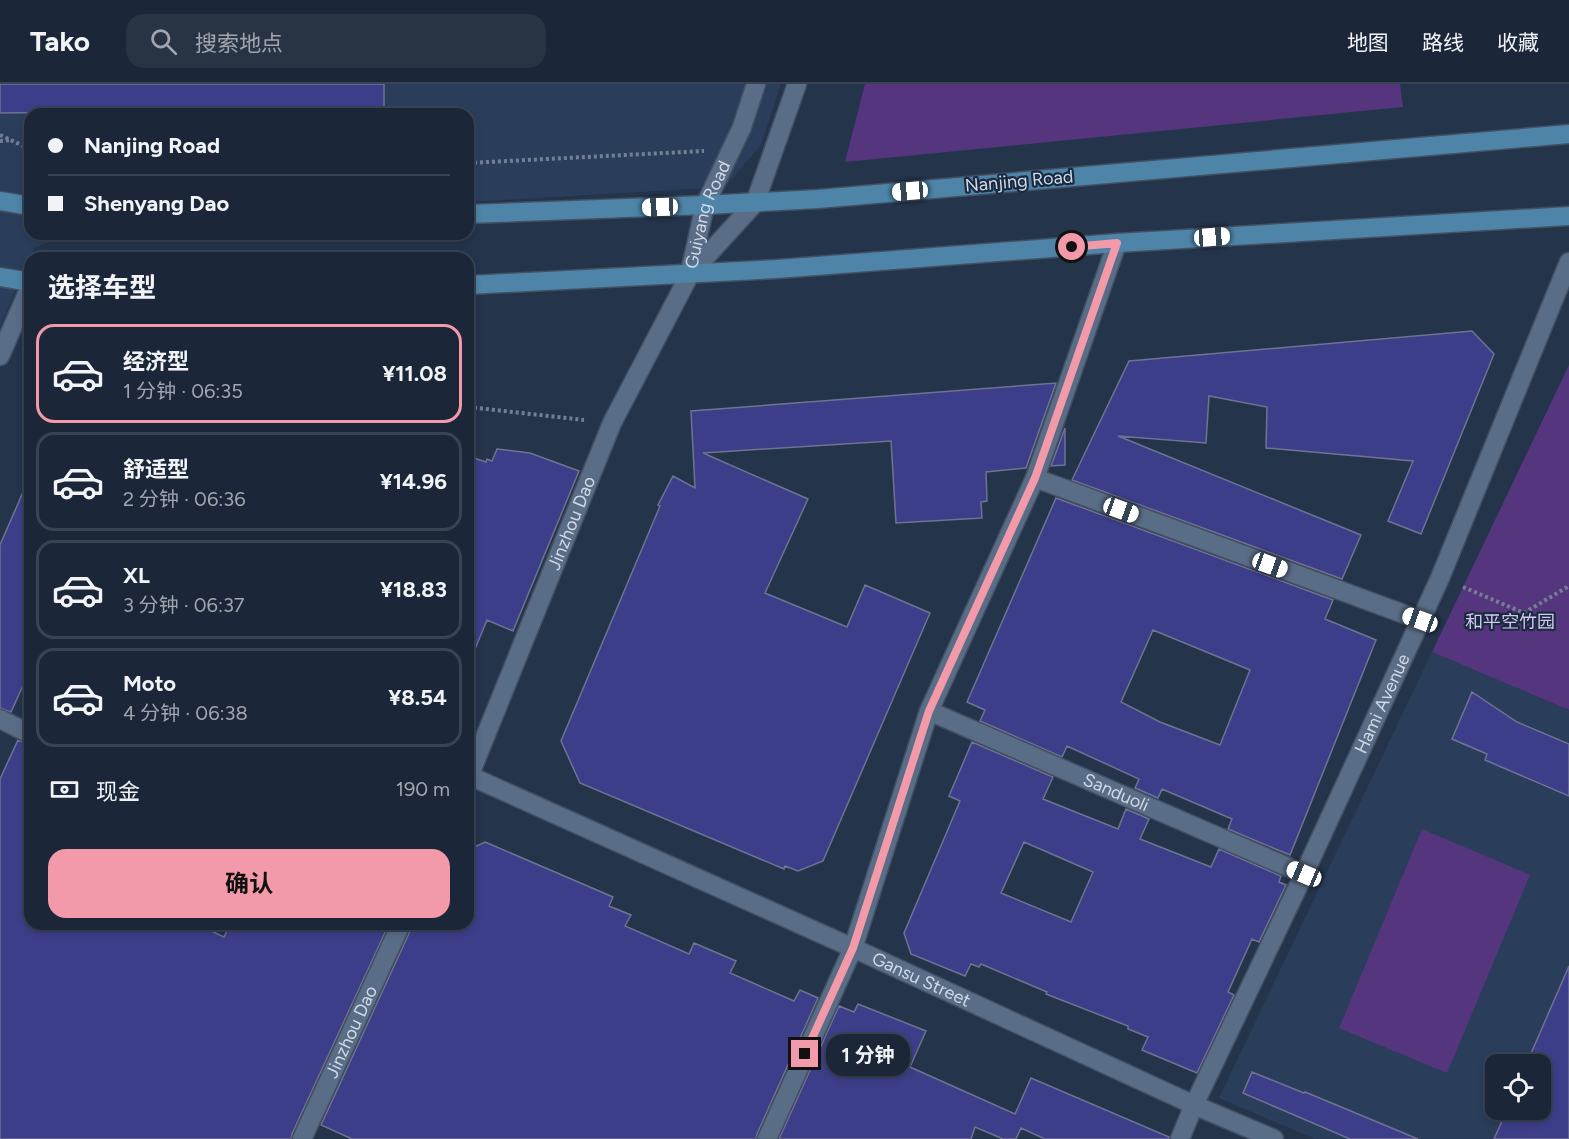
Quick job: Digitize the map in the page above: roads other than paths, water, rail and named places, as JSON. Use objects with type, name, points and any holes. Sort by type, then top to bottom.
[{"type":"main road","name":"Nanjing Road","points":[[474,214],[755,203],[1569,134]]},
{"type":"main road","points":[[0,201],[24,205]]},
{"type":"main road","points":[[474,285],[690,274],[1117,243],[1569,216]]},
{"type":"main road","points":[[0,277],[24,283]]},
{"type":"street","name":"Guiyang Road","points":[[690,274],[705,205],[742,127],[756,84]]},
{"type":"street","name":"Guiyang Road","points":[[690,274],[755,203],[797,84]]},
{"type":"street","points":[[767,1139],[853,948],[929,711],[1035,478],[1117,243]]},
{"type":"street","name":"Hami Avenue","points":[[1180,1139],[1440,578],[1569,262]]},
{"type":"street","name":"Jinzhou Dao","points":[[474,766],[612,423],[690,274]]},
{"type":"street","points":[[0,356],[24,298]]},
{"type":"street","points":[[1035,478],[1420,620]]},
{"type":"street","name":"Sanduoli","points":[[929,711],[1304,874]]},
{"type":"street","points":[[0,719],[24,731]]},
{"type":"street","name":"Gansu Street","points":[[474,780],[853,948],[1194,1105],[1274,1139]]},
{"type":"street","name":"Jinzhou Dao","points":[[302,1139],[398,930]]},
{"type":"park label","name":"和平空竹园","points":[[1510,622]]}]
